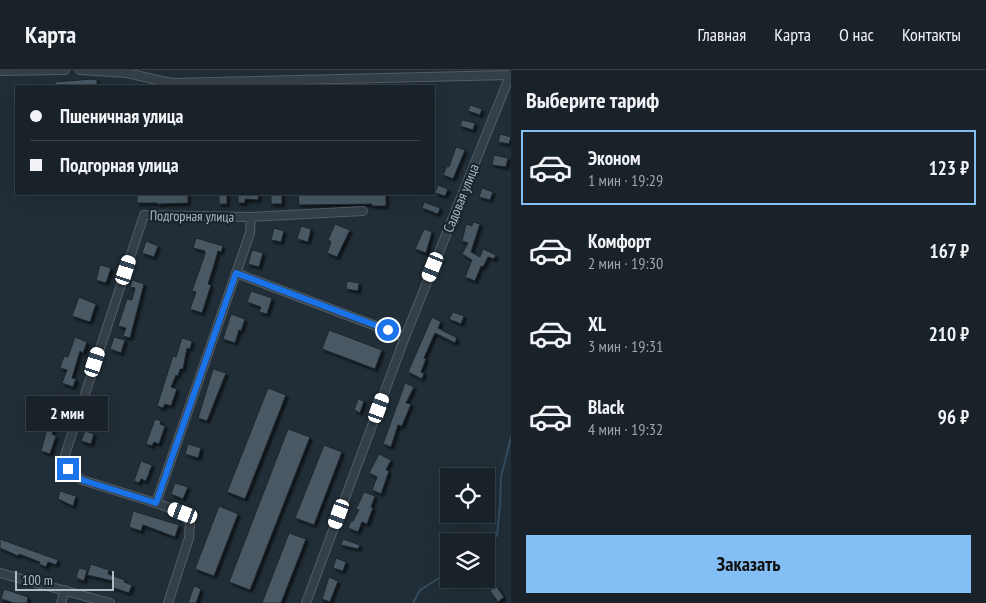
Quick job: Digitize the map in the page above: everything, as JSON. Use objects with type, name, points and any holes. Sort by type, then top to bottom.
[{"type":"street","points":[[0,71],[65,70]]},
{"type":"street","points":[[80,70],[127,73],[171,83],[511,74]]},
{"type":"street","name":"Садовая улица","points":[[306,603],[405,337],[511,74]]},
{"type":"street","name":"Подгорная улица","points":[[156,503],[82,480],[68,469],[65,455],[144,215],[250,217],[363,211]]},
{"type":"street","points":[[168,603],[189,538],[190,523],[183,513],[156,503],[250,234],[250,217]]},
{"type":"street","points":[[236,273],[405,337]]},
{"type":"street","points":[[0,573],[110,603]]},
{"type":"street","points":[[61,603],[65,590]]},
{"type":"building","points":[[92,79],[97,80],[97,85],[55,85],[55,82]]},
{"type":"building","points":[[470,105],[482,109],[480,115],[468,111]]},
{"type":"building","points":[[462,120],[475,123],[473,130],[460,126]]},
{"type":"building","points":[[500,134],[511,137],[509,144],[498,142]]},
{"type":"building","points":[[456,147],[465,150],[453,179],[443,175],[447,166],[449,167]]},
{"type":"building","points":[[494,155],[508,158],[506,167],[492,165]]},
{"type":"building","points":[[438,185],[448,189],[445,196],[435,193]]},
{"type":"building","points":[[482,188],[493,192],[490,200],[479,197]]},
{"type":"building","points":[[137,195],[188,195],[188,203],[137,203]]},
{"type":"building","points":[[219,195],[227,195],[227,204],[219,204]]},
{"type":"building","points":[[238,195],[259,195],[258,200],[245,199],[245,203],[238,203]]},
{"type":"building","points":[[271,195],[282,195],[282,204],[271,204]]},
{"type":"building","points":[[298,195],[386,195],[386,206],[372,206],[372,204],[299,205]]},
{"type":"building","points":[[424,202],[440,208],[438,214],[422,208]]},
{"type":"building","points":[[473,222],[480,224],[471,252],[480,257],[483,249],[496,255],[494,259],[488,257],[483,267],[481,266],[475,281],[465,277],[472,260],[462,254],[468,243],[462,241],[466,224],[472,226]]},
{"type":"building","points":[[335,224],[350,230],[337,257],[327,253],[331,242],[328,240]]},
{"type":"building","points":[[301,226],[311,229],[308,242],[297,239]]},
{"type":"building","points":[[274,228],[284,231],[281,242],[271,240]]},
{"type":"building","points":[[424,229],[432,232],[426,253],[415,249]]},
{"type":"building","points":[[196,238],[223,246],[221,252],[218,251],[208,284],[211,285],[202,313],[190,309],[196,292],[192,291],[205,254],[205,251],[193,248]]},
{"type":"building","points":[[146,241],[158,246],[154,257],[142,253]]},
{"type":"building","points":[[252,250],[263,253],[259,267],[248,264]]},
{"type":"building","points":[[100,265],[111,268],[106,283],[96,280]]},
{"type":"building","points":[[132,280],[144,284],[130,338],[123,336],[126,328],[118,326],[127,299],[132,300],[135,288],[130,287]]},
{"type":"building","points":[[347,281],[359,283],[358,291],[346,289]]},
{"type":"building","points":[[251,291],[272,298],[267,314],[259,312],[261,307],[247,302]]},
{"type":"building","points":[[79,297],[96,304],[90,322],[72,316]]},
{"type":"building","points":[[453,312],[464,316],[461,324],[449,319]]},
{"type":"building","points":[[231,314],[245,319],[235,343],[223,339]]},
{"type":"building","points":[[432,317],[441,322],[438,328],[457,338],[455,343],[435,333],[424,358],[426,359],[421,372],[424,373],[422,379],[408,372]]},
{"type":"building","points":[[329,330],[382,350],[375,369],[322,349]]},
{"type":"building","points":[[75,337],[87,342],[83,353],[80,351],[72,378],[76,379],[73,387],[62,383],[67,370],[60,368],[64,356],[68,357]]},
{"type":"building","points":[[114,337],[125,340],[121,353],[110,349]]},
{"type":"building","points":[[182,338],[192,341],[190,349],[187,348],[183,369],[180,369],[178,376],[176,375],[171,387],[177,389],[171,406],[165,404],[163,408],[157,406],[173,356],[176,357]]},
{"type":"building","points":[[213,369],[226,373],[207,421],[198,418]]},
{"type":"building","points":[[405,383],[414,387],[406,403],[411,404],[402,426],[398,425],[391,447],[383,444]]},
{"type":"building","points":[[268,388],[286,395],[245,499],[227,492]]},
{"type":"building","points":[[57,395],[69,399],[66,407],[54,402]]},
{"type":"building","points":[[358,399],[364,401],[360,413],[354,410]]},
{"type":"building","points":[[51,414],[63,418],[60,426],[55,424],[52,434],[56,436],[50,454],[41,451]]},
{"type":"building","points":[[155,419],[161,421],[160,424],[165,426],[159,444],[154,442],[152,446],[146,444]]},
{"type":"building","points":[[288,429],[310,437],[250,590],[229,582]]},
{"type":"building","points":[[85,431],[94,434],[91,444],[81,441]]},
{"type":"building","points":[[188,444],[201,448],[198,458],[185,454]]},
{"type":"building","points":[[324,445],[342,452],[314,525],[295,518]]},
{"type":"building","points":[[379,454],[391,460],[386,470],[389,471],[381,494],[372,490],[377,477],[369,473]]},
{"type":"building","points":[[141,461],[152,465],[146,481],[141,479],[139,483],[134,481]]},
{"type":"building","points":[[175,483],[188,487],[183,499],[171,494]]},
{"type":"building","points":[[60,491],[76,496],[73,506],[58,499]]},
{"type":"building","points":[[364,492],[375,496],[367,524],[362,522],[358,532],[348,528],[359,510],[356,509]]},
{"type":"building","points":[[219,506],[238,514],[214,576],[195,569]]},
{"type":"building","points":[[133,511],[179,525],[175,537],[143,525],[141,531],[129,527]]},
{"type":"building","points":[[289,533],[306,539],[281,603],[262,603]]},
{"type":"building","points":[[0,539],[58,560],[56,565],[48,562],[46,567],[39,564],[40,562],[19,554],[18,556],[0,548]]},
{"type":"building","points":[[343,539],[360,545],[358,549],[341,545]]},
{"type":"building","points":[[336,558],[346,562],[343,571],[333,568]]},
{"type":"building","points":[[91,564],[109,570],[108,574],[125,580],[124,582],[132,585],[129,593],[111,587],[113,581],[87,575]]},
{"type":"building","points":[[79,568],[87,570],[84,581],[76,578]]},
{"type":"building","points":[[329,577],[338,581],[330,602],[322,599]]},
{"type":"building","points":[[194,586],[201,589],[196,603],[188,603]]},
{"type":"building","points":[[495,587],[504,597],[498,602],[490,591]]},
{"type":"building","points":[[4,589],[28,597],[27,603],[14,603],[1,599]]},
{"type":"waterway","points":[[495,537],[497,535],[500,505],[501,477],[511,437]]},
{"type":"waterway","points":[[413,603],[420,590],[440,578]]},
{"type":"route","points":[[68,469],[82,480],[156,503],[236,273],[388,330]]}]
